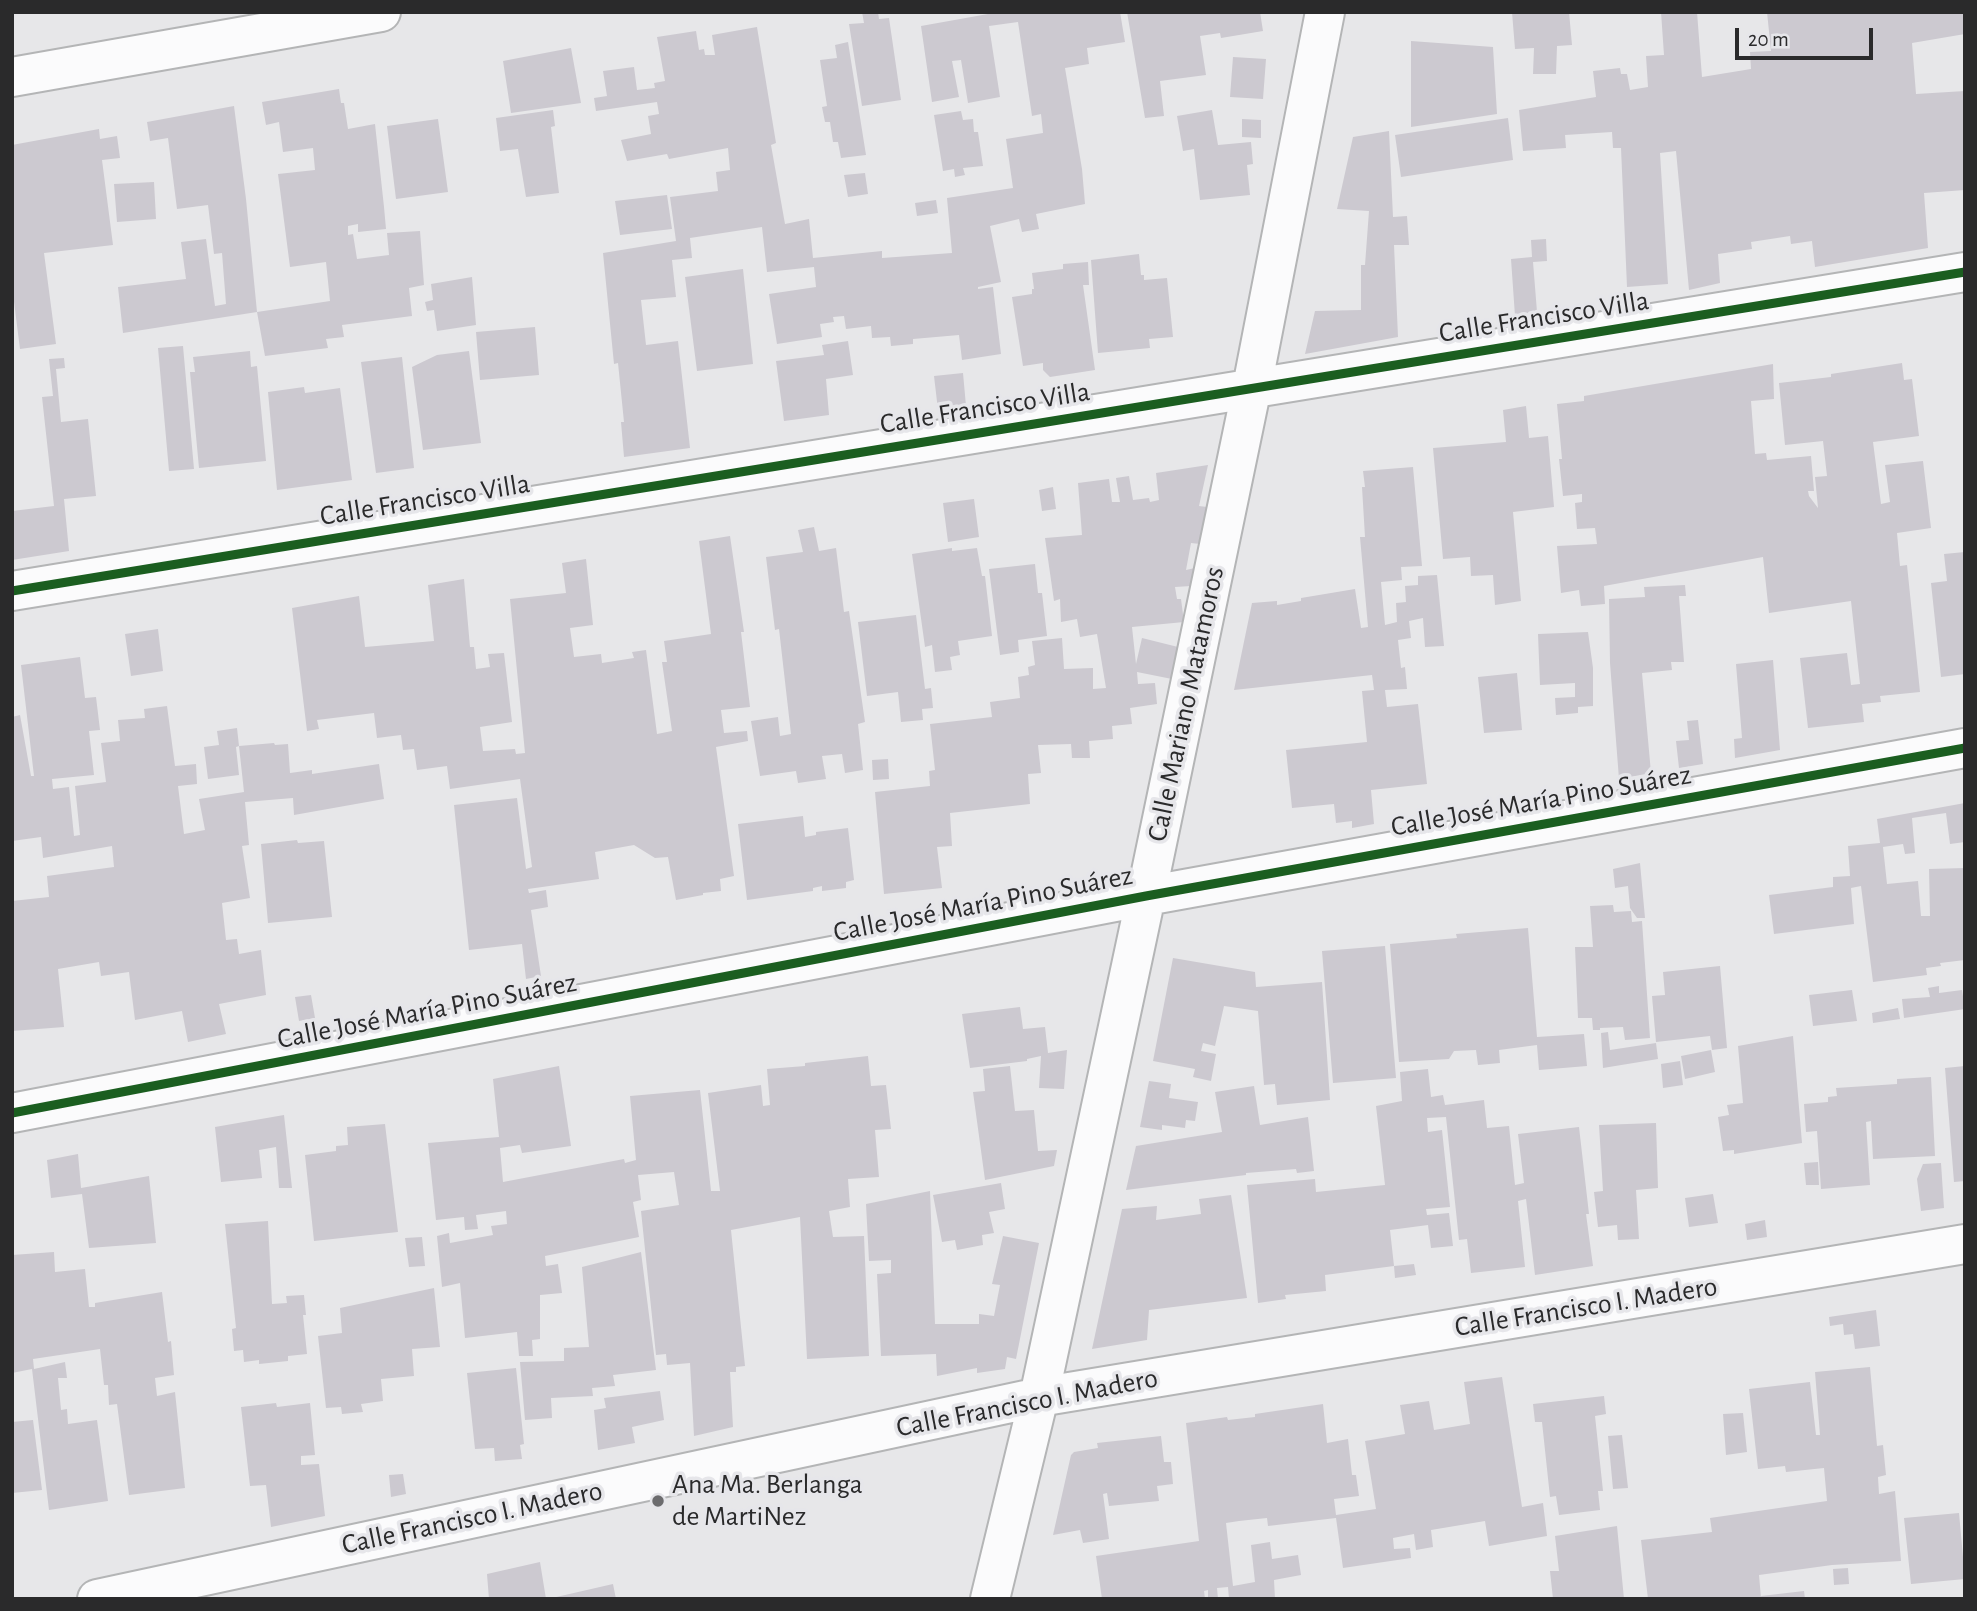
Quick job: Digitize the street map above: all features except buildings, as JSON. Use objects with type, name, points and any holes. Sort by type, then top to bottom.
[{"type":"street","points":[[12,77],[381,12]]},
{"type":"street","name":"Calle Mariano Matamoros","points":[[990,1599],[1040,1397],[1146,896],[1252,387],[1325,12]]},
{"type":"street","name":"Calle Francisco Villa","points":[[12,591],[1965,272]]},
{"type":"street","name":"Calle José María Pino Suárez","points":[[12,1113],[1146,896],[1965,748]]},
{"type":"street","name":"Calle Francisco I. Madero","points":[[97,1599],[1040,1397],[1965,1244]]},
{"type":"cycle path","points":[[12,591],[1965,272]]},
{"type":"cycle path","points":[[12,1113],[1146,896],[1965,748]]},
{"type":"place","name":"Ana Ma. Berlanga de MartiNez","points":[[658,1501]]}]
